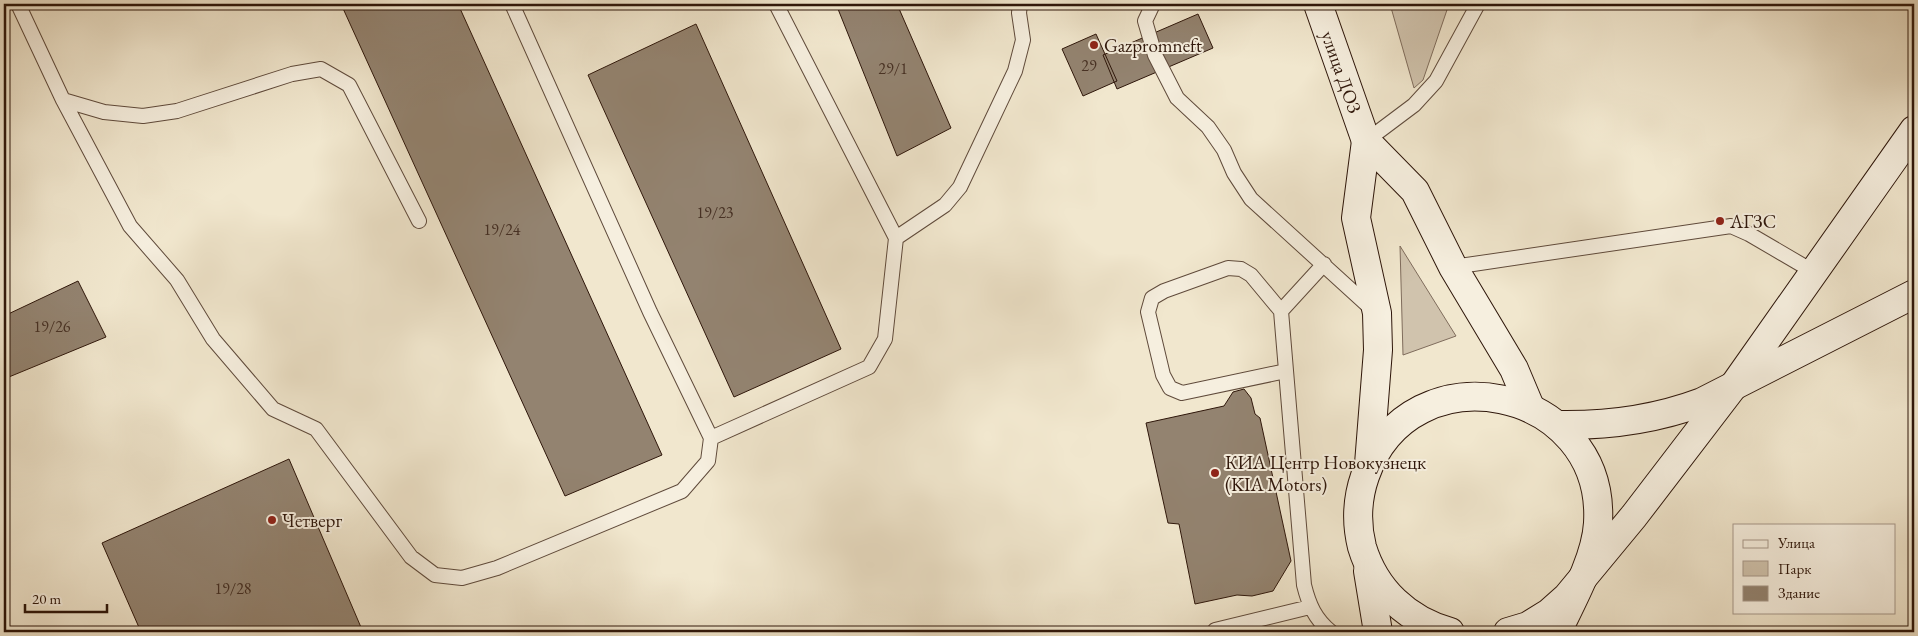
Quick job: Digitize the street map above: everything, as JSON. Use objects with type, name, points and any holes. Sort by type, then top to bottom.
[{"type":"main road","name":"улица ДОЗ","points":[[1318,4],[1366,142]]},
{"type":"main road","points":[[1508,632],[1528,626],[1549,613],[1567,597],[1634,516],[1735,384],[1914,130]]},
{"type":"main road","points":[[1366,142],[1415,191],[1453,267],[1514,369],[1530,407]]},
{"type":"main road","points":[[1366,142],[1356,218],[1376,313],[1378,350],[1369,466]]},
{"type":"main road","points":[[1557,425],[1614,424],[1656,417],[1702,402],[1914,294]]},
{"type":"main road","points":[[1450,632],[1433,627],[1411,616],[1392,600],[1377,582],[1366,560],[1359,536],[1358,510],[1361,487],[1369,466],[1380,447],[1394,430],[1411,416],[1431,405],[1452,398],[1474,396],[1496,397],[1530,407],[1557,425],[1581,453],[1596,488],[1598,506],[1596,543],[1557,632]]},
{"type":"main road","points":[[1366,560],[1372,630]]},
{"type":"lane","points":[[18,4],[64,100],[130,226],[177,280],[213,338],[273,409],[316,429],[412,557],[435,575],[462,578],[496,568],[682,491],[708,461],[711,438],[650,312],[512,4]]},
{"type":"lane","points":[[711,438],[869,367],[885,339],[896,238],[776,4]]},
{"type":"lane","points":[[896,238],[945,205],[960,186],[1015,71],[1023,40],[1019,13],[1020,4]]},
{"type":"lane","points":[[1153,4],[1145,21],[1154,55],[1177,98],[1208,127],[1224,150],[1234,173],[1252,198],[1376,313]]},
{"type":"lane","points":[[1366,142],[1414,106],[1436,81],[1478,4]]},
{"type":"lane","points":[[64,100],[104,112],[143,116],[177,111],[292,74],[321,69],[349,85],[419,220]]},
{"type":"lane","points":[[1453,267],[1730,226],[1749,234],[1814,272]]},
{"type":"lane","points":[[1281,311],[1324,264]]},
{"type":"lane","points":[[1286,371],[1182,393],[1170,388],[1163,375],[1148,312],[1152,298],[1164,291],[1228,268],[1241,269],[1251,275],[1281,311],[1304,585],[1310,607],[1320,623],[1332,632]]},
{"type":"lane","points":[[1215,630],[1310,607]]},
{"type":"green space","points":[[1390,4],[1449,4],[1423,80],[1414,88]]},
{"type":"green space","points":[[1400,246],[1456,336],[1403,355]]},
{"type":"building","points":[[341,4],[458,4],[662,455],[565,496]]},
{"type":"building","points":[[849,4],[897,4],[951,128],[897,156],[838,9]]},
{"type":"building","points":[[1198,14],[1213,48],[1117,89],[1103,55]]},
{"type":"building","points":[[696,24],[841,349],[734,397],[588,75]]},
{"type":"building","points":[[1096,34],[1117,81],[1083,96],[1062,49]]},
{"type":"building","points":[[78,281],[106,337],[4,379],[4,316]]},
{"type":"building","name":"КИА Центр Новокузнецк (KIA Motors)","points":[[1244,389],[1251,398],[1255,414],[1260,418],[1291,561],[1273,591],[1252,596],[1237,595],[1195,604],[1179,524],[1168,523],[1146,423],[1224,406],[1233,392]]},
{"type":"building","points":[[289,459],[363,632],[141,632],[102,543]]},
{"type":"place","name":"Gazpromneft","points":[[1094,45]]},
{"type":"place","name":"АГЗС","points":[[1720,221]]},
{"type":"place","name":"КИА Центр Новокузнецк (KIA Motors)","points":[[1215,473]]},
{"type":"place","name":"Четверг","points":[[272,520]]}]
